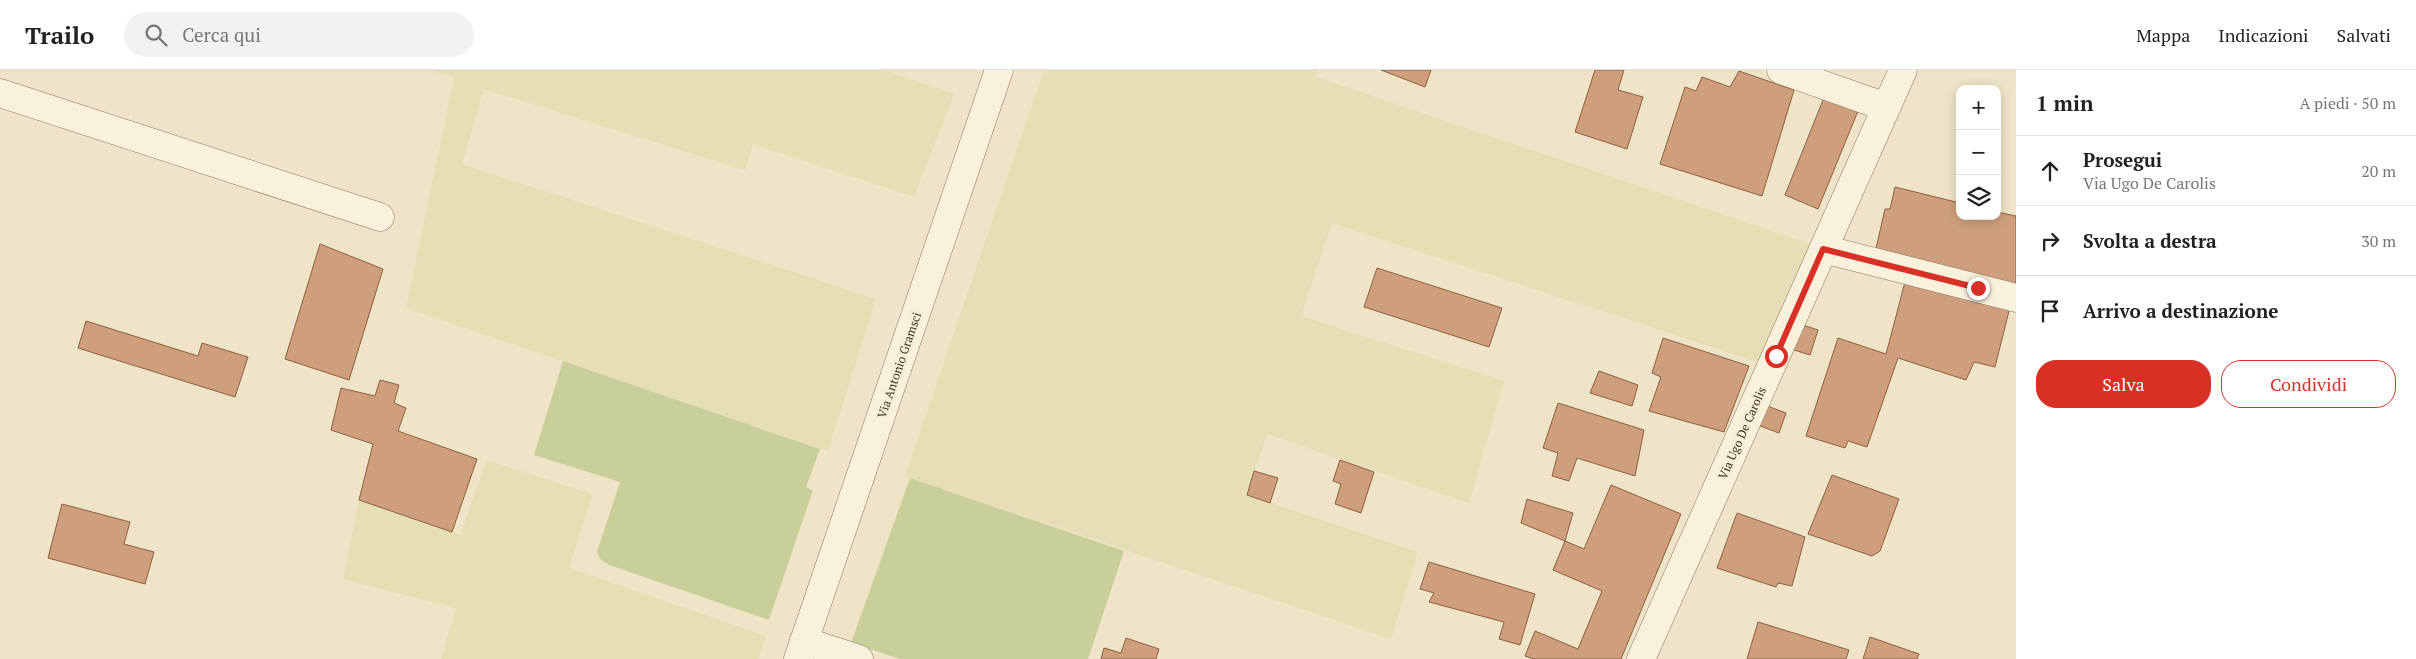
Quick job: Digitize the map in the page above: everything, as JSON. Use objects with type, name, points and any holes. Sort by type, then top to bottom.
[{"type":"street","name":"Via Antonio Gramsci","points":[[801,650],[999,70]]},
{"type":"street","points":[[1781,70],[1886,106]]},
{"type":"street","name":"Via Ugo De Carolis","points":[[1642,659],[1903,70]]},
{"type":"street","points":[[0,93],[380,217]]},
{"type":"street","points":[[1823,249],[2016,298]]},
{"type":"street","points":[[801,650],[859,659]]},
{"type":"shaded area","points":[[430,70],[883,70],[954,94],[914,197],[753,144],[745,170],[484,89],[462,164],[876,299],[828,451],[406,308],[454,78]]},
{"type":"shaded area","points":[[1044,70],[1318,70],[1316,77],[1810,244],[1758,362],[1332,223],[1301,316],[1504,381],[1469,503],[1267,434],[1247,495],[1418,552],[1391,639],[905,476]]},
{"type":"shaded area","points":[[487,460],[589,493],[592,496],[569,568],[766,636],[758,659],[441,659],[456,608],[343,579],[359,500],[460,535]]},
{"type":"green space","points":[[563,361],[820,449],[806,487],[813,490],[769,620],[609,565],[600,559],[597,552],[620,482],[534,455]]},
{"type":"green space","points":[[910,478],[1124,551],[1088,659],[900,659],[851,643]]},
{"type":"building","points":[[1381,70],[1431,70],[1425,87]]},
{"type":"building","points":[[1595,70],[1624,70],[1618,90],[1643,97],[1627,149],[1575,132]]},
{"type":"building","points":[[1739,71],[1794,90],[1762,196],[1660,164],[1685,87],[1696,91],[1702,77],[1730,87]]},
{"type":"building","points":[[1825,95],[1858,111],[1818,209],[1785,195]]},
{"type":"building","points":[[1895,187],[1956,202],[1956,220],[2001,220],[2001,213],[2016,216],[2016,287],[1875,253],[1885,209],[1890,209]]},
{"type":"building","points":[[320,244],[383,269],[349,380],[285,359]]},
{"type":"building","points":[[1377,268],[1502,308],[1489,347],[1364,307]]},
{"type":"building","points":[[1905,282],[2010,307],[1995,367],[1974,362],[1966,380],[1898,358],[1867,447],[1848,441],[1845,448],[1806,436],[1838,338],[1886,354]]},
{"type":"building","points":[[86,321],[198,356],[202,343],[248,357],[235,397],[78,348]]},
{"type":"building","points":[[1797,323],[1818,330],[1810,355],[1788,348]]},
{"type":"building","points":[[1663,338],[1749,366],[1724,432],[1649,411],[1661,377],[1652,373]]},
{"type":"building","points":[[1599,371],[1638,385],[1632,406],[1590,393]]},
{"type":"building","points":[[380,380],[399,385],[394,403],[406,408],[398,431],[477,459],[452,532],[359,500],[373,444],[331,430],[341,388],[375,396]]},
{"type":"building","points":[[1558,403],[1644,430],[1635,476],[1577,458],[1569,481],[1552,476],[1558,453],[1543,448]]},
{"type":"building","points":[[1762,404],[1786,413],[1779,433],[1755,424]]},
{"type":"building","points":[[1340,460],[1374,472],[1361,513],[1335,504],[1341,484],[1333,481]]},
{"type":"building","points":[[1254,471],[1278,478],[1270,503],[1247,495]]},
{"type":"building","points":[[1832,475],[1899,499],[1880,551],[1872,556],[1808,534]]},
{"type":"building","points":[[1611,485],[1681,514],[1621,659],[1534,659],[1525,656],[1535,631],[1578,649],[1602,591],[1553,570],[1565,541],[1584,549]]},
{"type":"building","points":[[1527,499],[1573,513],[1565,541],[1521,523]]},
{"type":"building","points":[[62,504],[130,522],[124,544],[154,552],[145,584],[48,558]]},
{"type":"building","points":[[1737,513],[1805,537],[1792,586],[1778,583],[1776,587],[1717,568]]},
{"type":"building","points":[[1429,562],[1535,594],[1520,645],[1499,639],[1504,622],[1429,602],[1434,593],[1420,589]]},
{"type":"building","points":[[1758,622],[1849,650],[1846,659],[1747,659]]},
{"type":"building","points":[[1870,637],[1919,654],[1917,659],[1863,659]]},
{"type":"building","points":[[1126,638],[1159,649],[1156,659],[1101,659],[1104,648],[1121,653]]},
{"type":"route","points":[[1776,356],[1823,249],[1978,288]]}]
